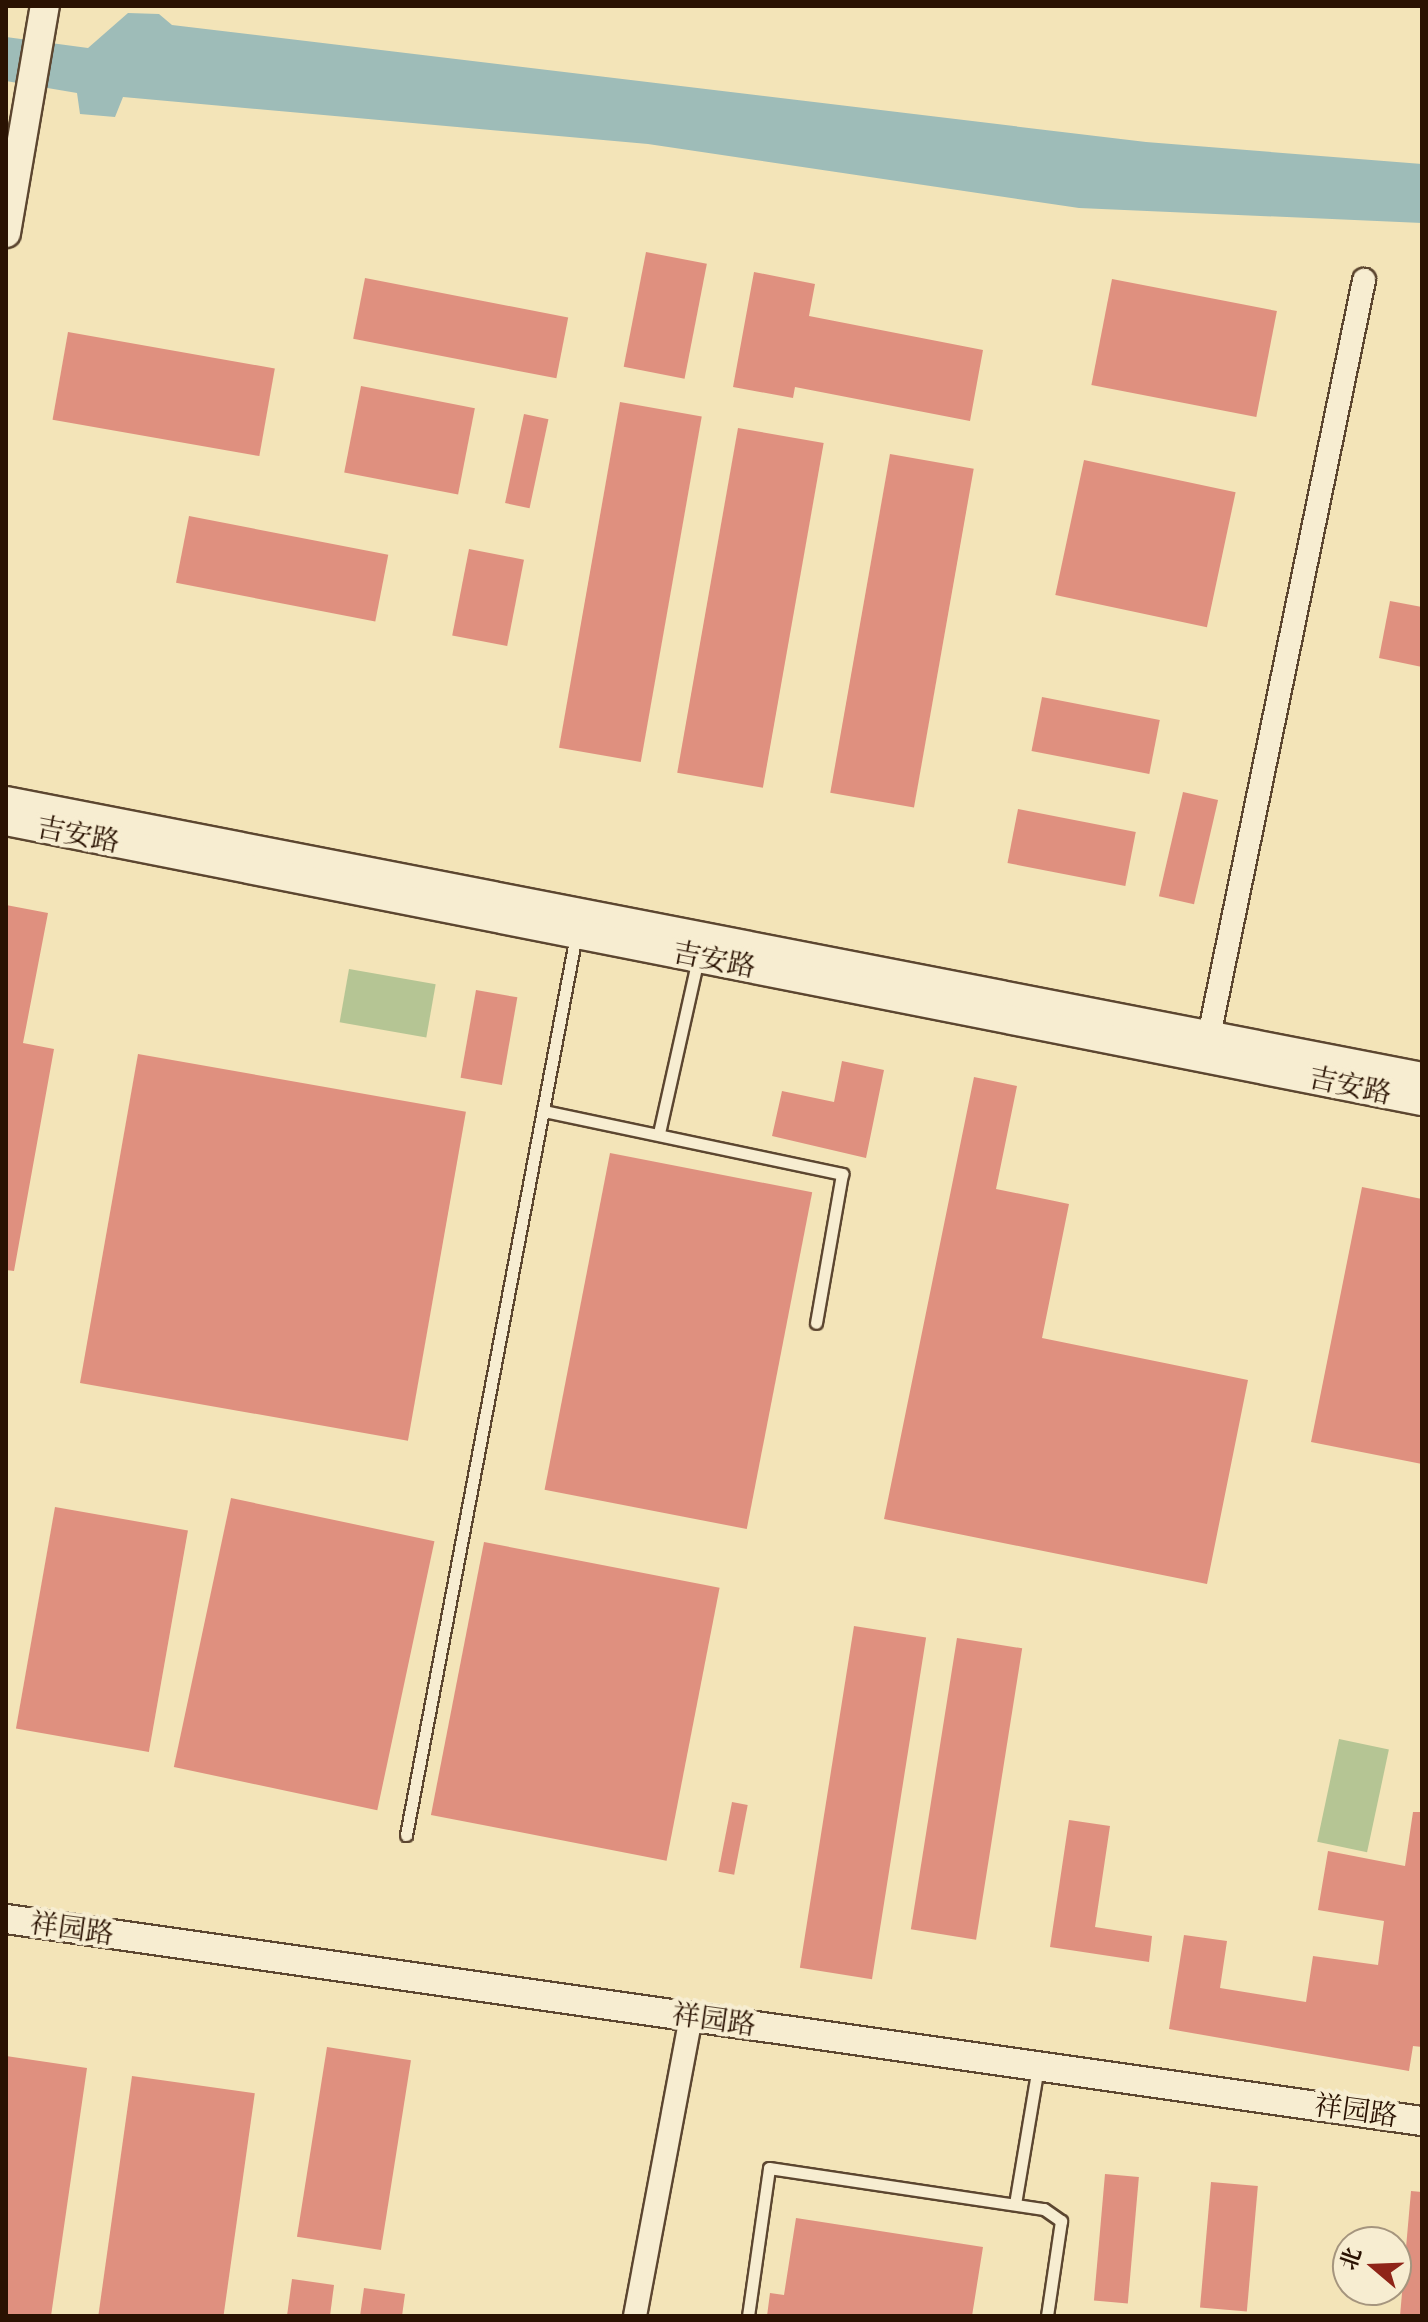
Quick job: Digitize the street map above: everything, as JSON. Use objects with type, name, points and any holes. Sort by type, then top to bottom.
[{"type":"street","points":[[6,233],[44,11]]},
{"type":"street","points":[[1209,1036],[1364,280]]},
{"type":"street","name":"吉安路","points":[[6,801],[1422,1101]]},
{"type":"street","name":"吉安路","points":[[6,821],[578,923]]},
{"type":"street","name":"吉安路","points":[[700,947],[1209,1036],[1422,1077]]},
{"type":"street","name":"祥园路","points":[[6,1919],[1422,2121]]},
{"type":"street","points":[[635,2316],[691,2017]]},
{"type":"lane","points":[[406,1835],[578,923]]},
{"type":"lane","points":[[659,1133],[700,947]]},
{"type":"lane","points":[[544,1111],[842,1174],[816,1323]]},
{"type":"lane","points":[[1015,2204],[1038,2066]]},
{"type":"lane","points":[[748,2316],[769,2168],[1015,2204],[1061,2221],[1047,2316]]},
{"type":"green space","points":[[349,969],[436,984],[426,1037],[340,1022]]},
{"type":"green space","points":[[1339,1739],[1389,1750],[1367,1852],[1317,1842]]},
{"type":"water","points":[[128,13],[159,14],[172,25],[1146,142],[1422,164],[1422,223],[1079,208],[648,144],[123,97],[115,117],[80,114],[77,93],[6,81],[6,37],[88,48]]},
{"type":"building","points":[[646,252],[707,264],[685,379],[624,367]]},
{"type":"building","points":[[754,272],[815,284],[809,316],[983,350],[970,421],[795,387],[793,398],[733,387]]},
{"type":"building","points":[[365,278],[568,317],[556,378],[353,339]]},
{"type":"building","points":[[1112,279],[1277,311],[1256,417],[1091,385]]},
{"type":"building","points":[[68,332],[275,368],[259,456],[53,420]]},
{"type":"building","points":[[361,386],[475,408],[458,495],[344,472]]},
{"type":"building","points":[[620,402],[702,416],[641,762],[559,748]]},
{"type":"building","points":[[524,414],[548,419],[530,508],[505,503]]},
{"type":"building","points":[[738,428],[824,443],[763,788],[677,773]]},
{"type":"building","points":[[890,454],[974,469],[914,808],[830,793]]},
{"type":"building","points":[[1084,460],[1236,492],[1207,627],[1055,595]]},
{"type":"building","points":[[189,516],[388,555],[375,621],[176,583]]},
{"type":"building","points":[[469,549],[524,560],[507,646],[452,635]]},
{"type":"building","points":[[1390,601],[1422,607],[1422,667],[1379,658]]},
{"type":"building","points":[[1042,697],[1160,720],[1149,774],[1032,751]]},
{"type":"building","points":[[1183,792],[1218,800],[1194,904],[1159,896]]},
{"type":"building","points":[[1018,809],[1136,832],[1125,886],[1008,863]]},
{"type":"building","points":[[6,905],[48,913],[23,1043],[54,1049],[14,1271],[6,1270]]},
{"type":"building","points":[[476,990],[517,997],[502,1085],[461,1078]]},
{"type":"building","points":[[138,1054],[466,1112],[408,1441],[80,1383]]},
{"type":"building","points":[[842,1061],[884,1070],[866,1158],[772,1136],[782,1091],[834,1102]]},
{"type":"building","points":[[974,1077],[1017,1086],[996,1189],[1069,1204],[1042,1338],[1248,1380],[1207,1584],[884,1519]]},
{"type":"building","points":[[610,1153],[812,1192],[747,1529],[545,1490]]},
{"type":"building","points":[[1362,1187],[1422,1199],[1422,1464],[1311,1442]]},
{"type":"building","points":[[231,1498],[434,1541],[377,1810],[174,1767]]},
{"type":"building","points":[[55,1507],[188,1530],[149,1752],[16,1729]]},
{"type":"building","points":[[484,1542],[720,1588],[667,1861],[431,1815]]},
{"type":"building","points":[[854,1626],[926,1637],[872,1979],[800,1968]]},
{"type":"building","points":[[957,1638],[1022,1648],[976,1940],[911,1929]]},
{"type":"building","points":[[732,1802],[748,1805],[734,1875],[718,1872]]},
{"type":"building","points":[[1413,1812],[1422,1812],[1422,2047],[1413,2046],[1409,2071],[1169,2029],[1184,1935],[1227,1941],[1220,1988],[1306,2002],[1313,1956],[1378,1965],[1384,1921],[1318,1910],[1328,1851],[1405,1866]]},
{"type":"building","points":[[1069,1820],[1110,1826],[1095,1927],[1152,1936],[1149,1962],[1050,1947]]},
{"type":"building","points":[[327,2047],[411,2060],[381,2250],[297,2237]]},
{"type":"building","points":[[6,2056],[87,2068],[51,2316],[6,2316]]},
{"type":"building","points":[[132,2076],[255,2093],[223,2316],[98,2316]]},
{"type":"building","points":[[1105,2174],[1139,2177],[1128,2303],[1094,2301]]},
{"type":"building","points":[[1211,2182],[1258,2186],[1247,2312],[1200,2308]]},
{"type":"building","points":[[1411,2191],[1422,2192],[1422,2316],[1400,2316],[1401,2306],[1412,2306],[1412,2226],[1408,2226]]},
{"type":"building","points":[[796,2218],[983,2247],[972,2316],[767,2316],[770,2293],[784,2295]]},
{"type":"building","points":[[292,2279],[334,2285],[330,2316],[287,2316]]},
{"type":"building","points":[[364,2288],[405,2294],[402,2316],[360,2316]]}]
